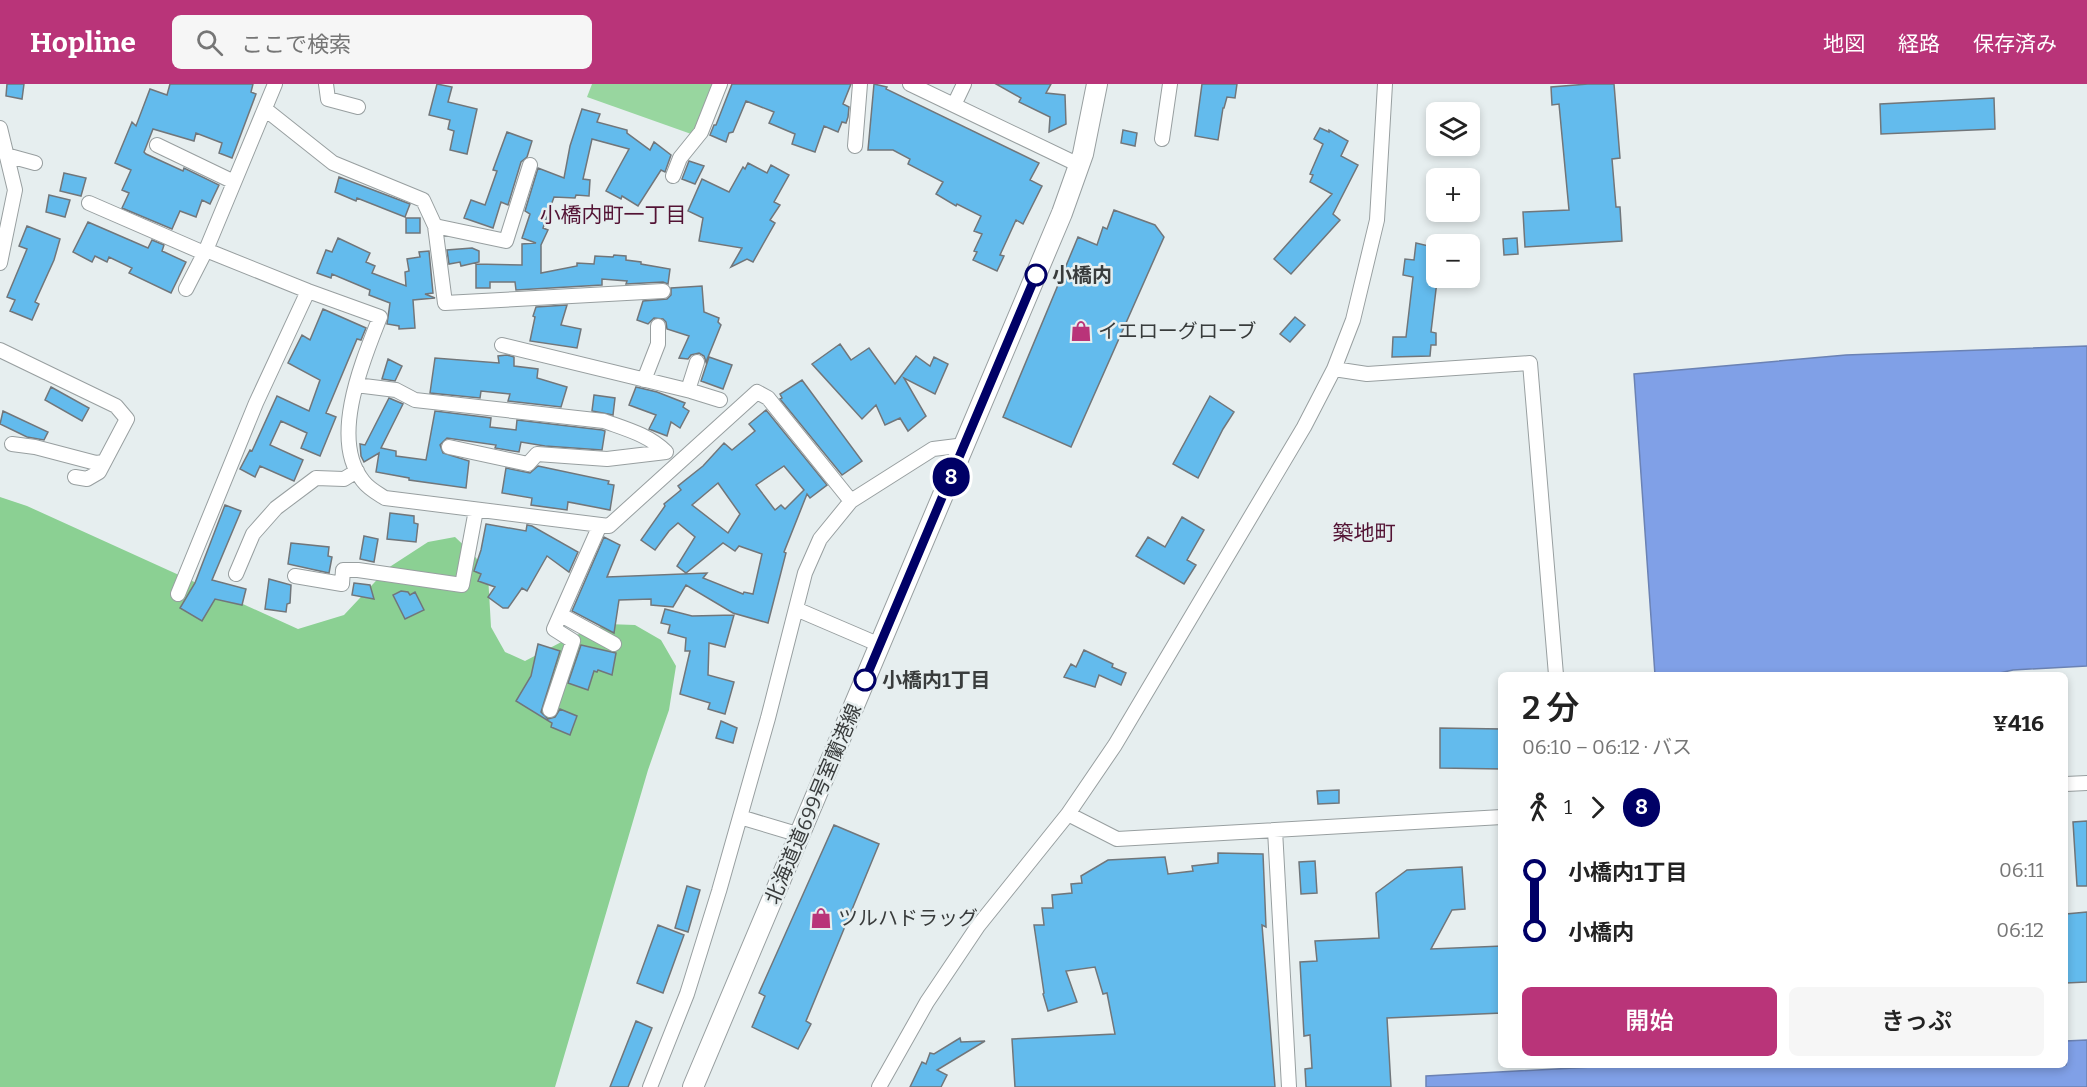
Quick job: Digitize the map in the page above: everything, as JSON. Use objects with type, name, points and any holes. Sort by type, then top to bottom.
[{"type":"main road","name":"北海道道699号室蘭港線","points":[[693,1087],[1062,213],[1079,165],[1097,84]]},
{"type":"street","points":[[186,289],[205,252],[275,84]]},
{"type":"street","points":[[326,84],[328,99],[358,107]]},
{"type":"street","points":[[673,176],[680,158],[700,132],[720,84]]},
{"type":"street","points":[[855,146],[860,84]]},
{"type":"street","points":[[910,84],[1079,165]]},
{"type":"street","points":[[954,105],[964,84]]},
{"type":"street","points":[[1162,139],[1170,84]]},
{"type":"street","points":[[879,1087],[927,1002],[978,926],[1068,814],[1121,735],[1304,427],[1334,369],[1353,320],[1377,220],[1385,84]]},
{"type":"street","points":[[264,109],[333,163],[423,200],[435,226],[445,303],[663,291]]},
{"type":"street","points":[[0,128],[15,190],[4,227],[0,263]]},
{"type":"street","points":[[157,145],[234,182]]},
{"type":"street","points":[[6,155],[35,163]]},
{"type":"street","points":[[435,226],[506,241],[530,165]]},
{"type":"street","points":[[89,203],[205,252],[381,316],[364,356],[356,385],[348,433],[352,460],[357,471],[369,488],[385,498],[609,526],[757,392],[768,398],[851,501]]},
{"type":"street","points":[[178,594],[256,403],[308,291]]},
{"type":"street","points":[[644,380],[658,344],[658,326]]},
{"type":"street","points":[[502,345],[688,390],[720,400]]},
{"type":"street","points":[[0,350],[116,406],[127,419],[99,472],[87,479],[75,477]]},
{"type":"street","points":[[688,390],[697,362]]},
{"type":"street","points":[[1334,369],[1367,374],[1530,363],[1556,672]]},
{"type":"street","points":[[356,385],[396,390],[415,400],[604,421],[656,441],[666,452],[607,459],[537,454],[528,464],[449,447]]},
{"type":"street","points":[[12,444],[36,447],[96,463],[105,462]]},
{"type":"street","points":[[650,1087],[687,994],[740,817],[805,573],[820,539],[851,501],[933,449],[965,445]]},
{"type":"street","points":[[236,574],[253,534],[276,508],[316,478],[344,479],[357,471]]},
{"type":"street","points":[[295,576],[342,584],[343,570],[358,570],[462,585],[476,510]]},
{"type":"street","points":[[550,710],[573,641],[554,629],[600,525]]},
{"type":"street","points":[[796,609],[880,645]]},
{"type":"street","points":[[561,615],[614,645]]},
{"type":"street","points":[[2068,784],[2087,783]]},
{"type":"street","points":[[1068,814],[1117,839],[1498,817]]},
{"type":"street","points":[[740,817],[800,835]]},
{"type":"street","points":[[1275,830],[1289,1087]]},
{"type":"green space","points":[[592,84],[714,84],[694,135],[587,97]]},
{"type":"green space","points":[[0,497],[27,506],[298,629],[344,615],[388,568],[428,542],[455,537],[474,555],[488,575],[491,627],[505,652],[525,661],[571,637],[607,624],[635,625],[661,640],[676,666],[669,710],[648,770],[555,1087],[0,1087]]},
{"type":"water","points":[[2087,346],[2087,666],[2004,672],[1655,672],[1634,374],[1846,355]]},
{"type":"water","points":[[2087,1040],[2087,1087],[1426,1087],[1426,1076],[1574,1068],[2068,1068],[2068,1041]]},
{"type":"building","points":[[7,84],[24,84],[22,99],[6,96]]},
{"type":"building","points":[[170,84],[253,84],[251,92],[256,94],[232,158],[219,153],[222,143],[196,133],[194,141],[153,129],[144,152],[146,154],[183,171],[184,168],[219,185],[210,204],[202,200],[196,217],[180,211],[172,229],[122,208],[129,193],[122,190],[131,170],[115,163],[132,122],[136,126],[150,89],[167,95]]},
{"type":"building","points":[[437,84],[452,87],[448,102],[477,109],[467,154],[450,150],[454,131],[448,129],[450,120],[429,115]]},
{"type":"building","points":[[732,84],[851,84],[843,104],[849,107],[848,117],[846,123],[842,122],[838,132],[824,126],[815,152],[792,144],[795,134],[769,123],[774,112],[746,101],[733,132],[729,133],[726,142],[710,135]]},
{"type":"building","points":[[874,84],[887,87],[886,89],[1039,163],[1030,180],[1042,186],[1023,224],[1016,220],[1000,255],[1004,256],[997,271],[973,260],[977,252],[974,251],[982,234],[974,231],[981,216],[957,204],[956,206],[936,194],[943,182],[908,164],[910,159],[893,150],[868,150]]},
{"type":"building","points":[[996,84],[1051,84],[1046,93],[1065,95],[1066,124],[1049,132],[1050,117],[1019,102],[1021,98]]},
{"type":"building","points":[[1202,84],[1237,84],[1235,98],[1227,97],[1223,108],[1218,140],[1195,136]]},
{"type":"building","points":[[1614,84],[1620,158],[1612,159],[1616,207],[1620,207],[1622,241],[1525,247],[1523,212],[1569,210],[1559,104],[1552,105],[1551,87]]},
{"type":"building","points":[[1994,98],[1995,129],[1881,134],[1880,104]]},
{"type":"building","points":[[582,109],[600,114],[597,122],[627,130],[627,133],[650,150],[654,142],[671,155],[665,172],[661,170],[638,206],[622,196],[621,199],[606,191],[629,149],[592,139],[583,179],[590,180],[589,196],[554,197],[543,228],[548,230],[541,245],[541,273],[577,266],[577,263],[594,264],[595,256],[626,256],[626,260],[670,269],[668,284],[663,282],[626,284],[627,281],[602,279],[602,285],[516,290],[515,282],[490,282],[490,288],[476,288],[476,264],[522,265],[522,244],[536,243],[522,238],[530,214],[525,211],[538,168],[564,178],[570,146]]},
{"type":"building","points":[[1320,128],[1329,132],[1329,130],[1348,141],[1341,156],[1358,165],[1333,214],[1340,220],[1291,274],[1274,259],[1332,194],[1310,182],[1313,175],[1310,174],[1323,144],[1314,139]]},
{"type":"building","points":[[1123,130],[1137,133],[1135,146],[1121,143]]},
{"type":"building","points":[[507,132],[532,141],[527,157],[521,162],[508,205],[501,202],[493,228],[464,218],[471,200],[485,205],[497,171],[493,170]]},
{"type":"building","points":[[689,161],[704,166],[695,184],[682,179]]},
{"type":"building","points":[[748,163],[767,173],[771,165],[789,175],[774,202],[780,205],[770,220],[775,223],[753,262],[747,259],[731,267],[742,248],[699,241],[703,218],[688,211],[702,179],[729,192],[743,167],[745,169]]},
{"type":"building","points":[[64,173],[86,178],[81,196],[60,191]]},
{"type":"building","points":[[339,177],[410,204],[405,217],[335,192]]},
{"type":"building","points":[[49,195],[70,200],[65,217],[46,212]]},
{"type":"building","name":"イエローグローブ","points":[[1114,210],[1155,225],[1164,237],[1071,447],[1003,417],[1078,237],[1097,245],[1103,227],[1107,229]]},
{"type":"building","points":[[406,218],[420,218],[420,233],[406,233]]},
{"type":"building","points":[[88,222],[148,248],[152,240],[164,245],[162,251],[186,262],[171,293],[129,273],[132,268],[109,257],[107,262],[95,256],[92,262],[73,252]]},
{"type":"building","points":[[27,226],[60,239],[54,260],[35,302],[39,304],[32,320],[10,311],[15,300],[7,297],[27,249],[19,246]]},
{"type":"building","points":[[338,238],[370,253],[366,262],[375,266],[372,273],[406,286],[405,272],[409,271],[407,259],[420,257],[419,252],[429,251],[433,293],[425,294],[435,298],[413,300],[415,328],[399,329],[399,326],[387,324],[390,303],[369,295],[370,290],[332,274],[331,278],[317,273],[326,250],[332,252]]},
{"type":"building","points":[[1517,238],[1518,254],[1504,255],[1503,239]]},
{"type":"building","points":[[1416,243],[1426,245],[1426,288],[1436,288],[1431,332],[1436,333],[1436,345],[1431,345],[1430,356],[1392,357],[1393,337],[1406,337],[1413,277],[1403,275],[1405,259],[1414,260]]},
{"type":"building","points":[[472,248],[479,251],[479,262],[461,266],[460,262],[449,264],[447,250]]},
{"type":"building","points":[[702,286],[704,312],[719,318],[718,322],[721,325],[706,362],[704,356],[699,353],[691,355],[688,359],[679,358],[689,336],[667,329],[663,319],[654,318],[648,324],[637,320],[643,301],[667,299],[671,295],[671,288]]},
{"type":"building","points":[[567,305],[561,325],[581,329],[577,348],[530,341],[536,307]]},
{"type":"building","points":[[323,309],[366,328],[361,340],[357,339],[326,413],[336,417],[320,456],[301,448],[307,433],[281,421],[270,445],[303,460],[294,481],[260,466],[255,477],[240,469],[250,450],[252,451],[277,396],[309,411],[320,380],[288,363],[302,335],[310,340]]},
{"type":"building","points":[[1295,317],[1305,325],[1290,342],[1280,334]]},
{"type":"building","points":[[840,344],[851,360],[869,348],[895,384],[916,356],[930,366],[934,357],[948,364],[935,394],[904,378],[926,416],[908,431],[900,418],[885,425],[876,405],[862,419],[812,364]]},
{"type":"building","points":[[498,356],[514,357],[514,366],[538,369],[537,378],[567,387],[561,407],[508,401],[510,394],[481,391],[480,398],[430,393],[435,358],[499,363]]},
{"type":"building","points":[[709,357],[732,365],[723,389],[701,381]]},
{"type":"building","points":[[388,359],[402,366],[395,381],[382,379]]},
{"type":"building","points":[[802,380],[862,461],[842,475],[780,399],[782,398],[780,394]]},
{"type":"building","points":[[51,387],[89,408],[82,421],[45,400]]},
{"type":"building","points":[[636,387],[685,403],[683,407],[689,411],[680,428],[671,422],[667,436],[649,429],[656,415],[629,405]]},
{"type":"building","points":[[594,395],[615,398],[613,415],[592,411]]},
{"type":"building","points":[[1210,396],[1234,412],[1198,478],[1173,464]]},
{"type":"building","points":[[389,398],[403,404],[381,448],[396,451],[396,456],[426,460],[435,411],[491,418],[490,427],[516,430],[517,420],[602,430],[605,431],[602,450],[521,442],[519,452],[495,448],[496,445],[447,438],[440,445],[443,453],[469,461],[466,488],[409,480],[409,478],[376,472],[379,453],[364,462],[360,444],[365,445]]},
{"type":"building","points":[[766,410],[827,485],[810,498],[807,494],[784,552],[786,553],[768,623],[733,613],[686,585],[673,607],[651,605],[651,599],[619,600],[614,633],[572,611],[604,537],[620,545],[607,577],[707,573],[703,578],[743,594],[744,592],[753,594],[762,554],[739,546],[735,551],[723,543],[686,573],[677,566],[695,537],[678,523],[655,550],[641,540],[665,506],[664,504],[681,490],[678,486],[703,466],[724,443],[732,450],[755,431],[749,424]],"holes":[[[784,466],[804,490],[785,509],[781,505],[775,510],[756,485]],[[718,483],[740,514],[728,533],[692,505]]]},
{"type":"building","points":[[3,411],[48,432],[44,440],[27,437],[0,424]]},
{"type":"building","points":[[538,466],[609,481],[608,484],[614,485],[610,510],[568,502],[567,510],[531,505],[532,498],[502,493],[506,468],[530,473]]},
{"type":"building","points":[[225,505],[241,511],[212,580],[246,589],[242,605],[215,599],[202,621],[180,608],[195,583]]},
{"type":"building","points":[[390,513],[414,516],[414,523],[418,524],[416,542],[387,539]]},
{"type":"building","points":[[1182,517],[1204,530],[1187,560],[1196,565],[1184,584],[1136,556],[1148,537],[1165,547]]},
{"type":"building","points":[[486,524],[526,531],[527,525],[532,526],[578,552],[569,572],[547,556],[527,591],[522,588],[508,608],[503,608],[488,597],[495,587],[478,581],[481,574],[474,571]]},
{"type":"building","points":[[364,536],[378,539],[374,562],[360,559]]},
{"type":"building","points":[[291,543],[329,547],[328,556],[332,557],[329,573],[288,564]]},
{"type":"building","points":[[269,579],[291,585],[290,603],[287,604],[286,612],[265,609]]},
{"type":"building","points":[[354,583],[370,585],[374,599],[352,595]]},
{"type":"building","points":[[401,591],[408,592],[410,595],[415,592],[424,610],[405,619],[393,595]]},
{"type":"building","points":[[665,609],[692,616],[734,615],[725,647],[709,643],[708,675],[734,682],[725,714],[708,709],[710,703],[680,694],[690,651],[685,651],[686,638],[668,633],[670,625],[661,623]]},
{"type":"building","points":[[538,644],[560,651],[541,712],[548,719],[555,717],[560,709],[577,716],[570,735],[551,727],[552,723],[516,701],[531,676]]},
{"type":"building","points":[[581,645],[616,653],[612,675],[598,670],[594,671],[588,690],[568,683]]},
{"type":"building","points":[[1084,650],[1126,673],[1121,685],[1099,675],[1095,687],[1064,677],[1071,664],[1076,667]]},
{"type":"building","points":[[721,721],[737,728],[733,743],[716,738]]},
{"type":"building","points":[[1440,728],[1498,729],[1498,769],[1440,768]]},
{"type":"building","points":[[1339,790],[1339,803],[1318,804],[1317,791]]},
{"type":"building","points":[[2087,821],[2087,886],[2077,886],[2073,822]]},
{"type":"building","name":"ツルハドラッグ","points":[[834,825],[879,844],[806,1021],[811,1024],[798,1049],[752,1027],[765,996],[759,993]]},
{"type":"building","points":[[1218,853],[1263,854],[1266,927],[1262,925],[1275,1087],[1015,1087],[1012,1039],[1115,1034],[1107,993],[1103,994],[1095,967],[1066,971],[1077,1002],[1048,1011],[1043,994],[1034,925],[1044,925],[1042,908],[1053,908],[1052,895],[1072,893],[1071,884],[1082,883],[1081,876],[1108,860],[1165,857],[1168,874],[1193,871],[1192,866],[1218,863]]},
{"type":"building","points":[[1315,861],[1317,893],[1301,894],[1299,862]]},
{"type":"building","points":[[1462,867],[1465,909],[1452,910],[1431,949],[1498,946],[1498,1013],[1387,1018],[1391,1087],[1306,1087],[1305,1069],[1312,1068],[1310,1035],[1304,1036],[1300,962],[1317,961],[1315,941],[1379,938],[1376,893],[1407,870]]},
{"type":"building","points":[[687,886],[700,890],[688,932],[675,928]]},
{"type":"building","points":[[2087,912],[2087,982],[2068,983],[2068,914]]},
{"type":"building","points":[[658,925],[684,935],[663,993],[637,983]]},
{"type":"building","points":[[636,1021],[652,1028],[628,1087],[610,1087]]},
{"type":"building","points":[[960,1038],[961,1042],[985,1041],[937,1070],[947,1075],[941,1087],[910,1087],[922,1062],[926,1064],[930,1053],[934,1054]]},
{"type":"bus line","name":"8","points":[[865,680],[1036,275]]},
{"type":"place","name":"小橋内","points":[[1036,275]]},
{"type":"place","name":"イエローグローブ","points":[[1081,331]]},
{"type":"place","name":"小橋内1丁目","points":[[865,680]]},
{"type":"place","name":"ツルハドラッグ","points":[[821,918]]},
{"type":"district","name":"小橋内町一丁目","points":[[613,215]]},
{"type":"district","name":"築地町","points":[[1364,533]]}]
